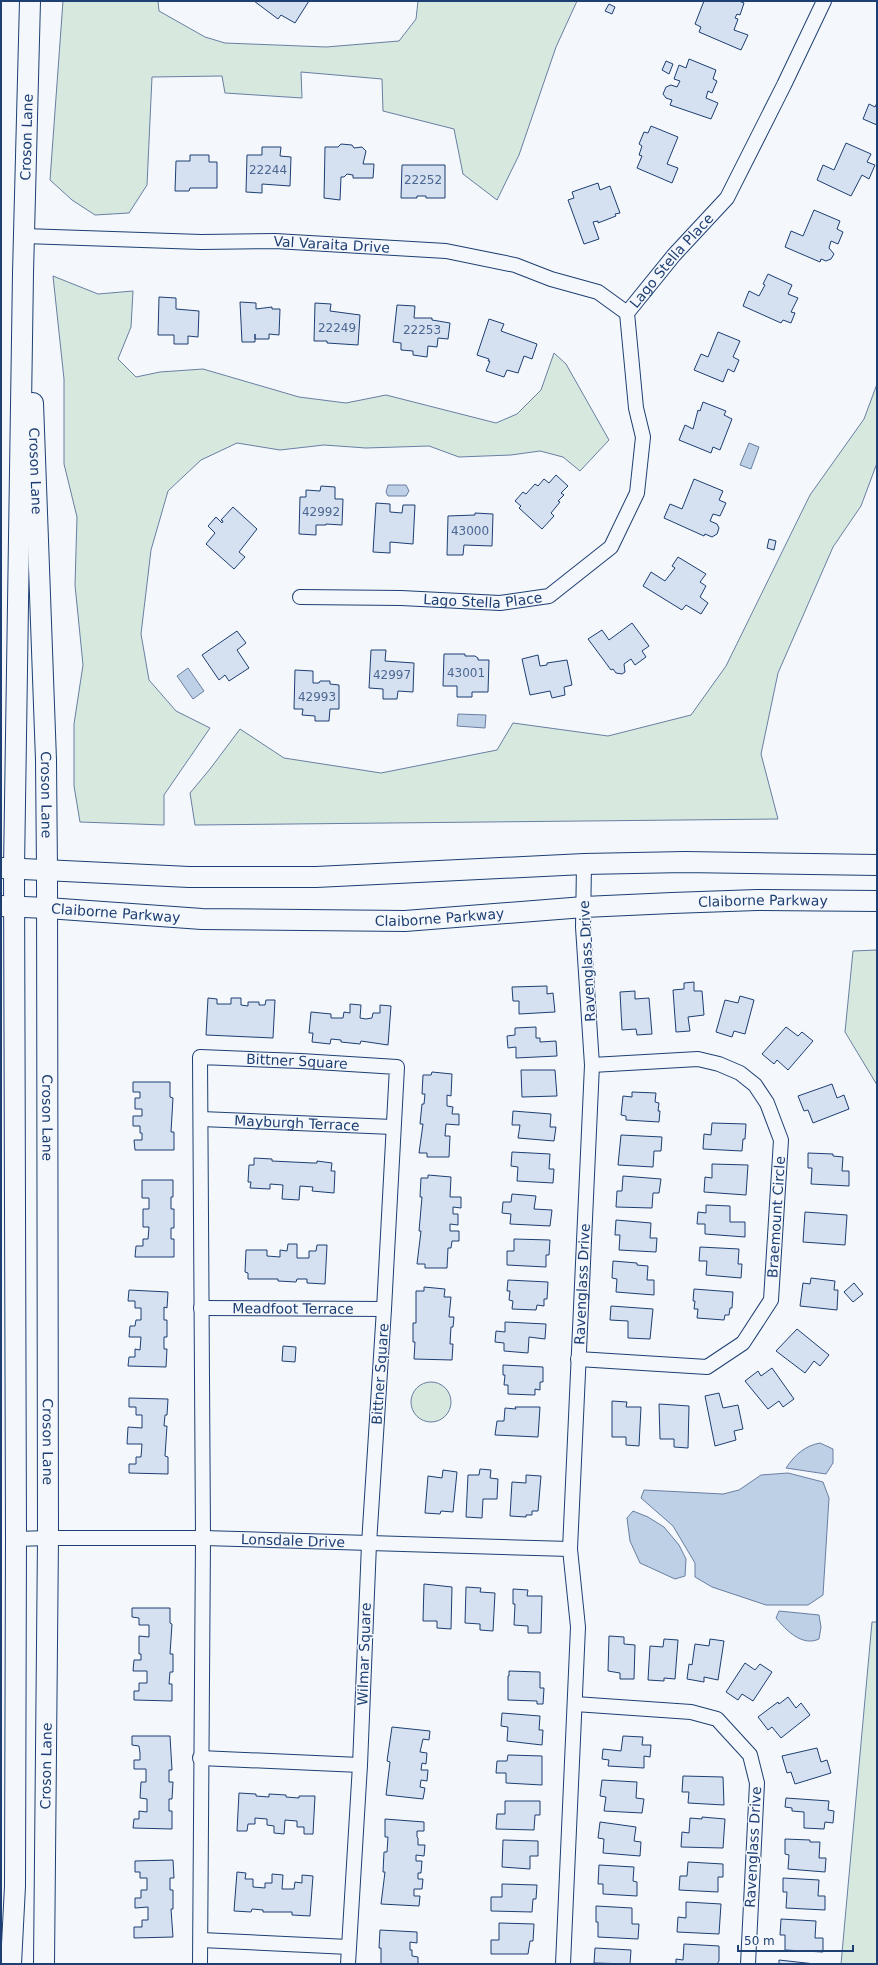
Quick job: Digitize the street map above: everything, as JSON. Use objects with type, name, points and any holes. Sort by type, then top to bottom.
[{"type":"main road","name":"Croson Lane","points":[[11,1964],[15,1886],[16,1539],[7,869],[30,1]]},
{"type":"main road","name":"Croson Lane","points":[[23,273],[32,350],[46,760],[48,1538],[44,1964]]},
{"type":"main road","points":[[7,869],[189,877],[316,877],[584,864],[685,862],[877,865]]},
{"type":"main road","name":"Claiborne Parkway","points":[[8,907],[47,908],[202,919],[394,921],[584,907],[757,900],[877,900]]},
{"type":"street","name":"Lago Stella Place","points":[[300,597],[401,598],[500,603],[549,596],[611,548],[637,493],[643,437],[636,408],[627,313],[674,255],[727,198],[824,1]]},
{"type":"street","name":"Val Varaita Drive","points":[[24,236],[201,242],[275,241],[446,250],[515,265],[551,279],[598,292],[627,313]]},
{"type":"street","name":"Ravenglass Drive","points":[[563,1964],[576,1704],[578,1627],[570,1549],[592,1065],[583,927],[584,864]]},
{"type":"street","name":"Bittner Square","points":[[203,1538],[200,1057],[397,1067],[384,1309],[369,1544]]},
{"type":"street","name":"Braemount Circle","points":[[578,1359],[707,1367],[743,1343],[771,1300],[781,1140],[767,1103],[755,1086],[740,1073],[719,1064],[698,1059],[592,1065]]},
{"type":"street","name":"Mayburgh Terrace","points":[[201,1119],[393,1127]]},
{"type":"street","name":"Meadfoot Terrace","points":[[202,1308],[384,1309]]},
{"type":"street","name":"Lonsdale Drive","points":[[16,1539],[203,1538],[570,1549]]},
{"type":"street","points":[[200,1964],[200,1758],[203,1538]]},
{"type":"street","name":"Wilmar Square","points":[[348,1964],[360,1765],[369,1544]]},
{"type":"street","name":"Ravenglass Drive","points":[[576,1704],[691,1712],[717,1719],[750,1755],[757,1783],[748,1964]]},
{"type":"street","points":[[200,1758],[360,1765]]},
{"type":"street","points":[[201,1940],[349,1947]]},
{"type":"shaded area","points":[[63,1],[158,1],[159,11],[205,37],[225,43],[326,47],[399,41],[416,19],[418,1],[577,1],[556,47],[519,155],[497,200],[463,174],[454,129],[383,111],[382,79],[301,72],[302,98],[225,93],[222,76],[152,77],[147,185],[129,213],[95,215],[72,200],[50,180]]},
{"type":"shaded area","points":[[53,276],[98,294],[133,291],[131,327],[118,359],[136,377],[160,372],[203,369],[299,397],[346,403],[386,395],[496,423],[517,414],[541,390],[554,353],[566,364],[609,440],[580,471],[563,457],[540,451],[511,455],[459,457],[429,446],[366,448],[324,445],[280,450],[237,443],[201,460],[168,491],[151,550],[141,634],[149,680],[176,711],[210,728],[164,795],[164,825],[80,822],[74,786],[74,724],[83,665],[75,585],[77,517],[64,464],[64,379]]},
{"type":"shaded area","points":[[877,384],[877,463],[861,506],[833,547],[778,673],[761,754],[778,819],[195,825],[190,793],[240,729],[284,758],[381,773],[497,750],[513,723],[608,736],[691,715],[726,666],[810,495],[864,419]]},
{"type":"shaded area","points":[[877,950],[877,1085],[845,1032],[853,951]]},
{"type":"shaded area","points":[[431,1382],[439,1384],[445,1388],[449,1394],[451,1402],[449,1410],[445,1416],[439,1420],[431,1422],[423,1420],[417,1416],[413,1410],[411,1402],[413,1394],[417,1388],[423,1384]]},
{"type":"shaded area","points":[[872,1622],[877,1622],[877,1964],[841,1964]]},
{"type":"water","points":[[749,443],[759,447],[751,469],[740,465]]},
{"type":"water","points":[[388,485],[406,485],[409,491],[406,496],[388,496],[386,492]]},
{"type":"water","points":[[188,668],[204,691],[193,699],[177,676]]},
{"type":"water","points":[[458,714],[486,715],[485,728],[457,726]]},
{"type":"water","points":[[820,1443],[833,1449],[833,1463],[826,1474],[786,1468],[800,1452],[809,1446]]},
{"type":"water","points":[[788,1473],[823,1482],[829,1498],[823,1595],[808,1605],[766,1605],[712,1587],[695,1577],[695,1563],[673,1526],[641,1498],[644,1490],[723,1494],[739,1490],[761,1475]]},
{"type":"water","points":[[633,1511],[648,1517],[664,1527],[679,1545],[686,1559],[685,1576],[675,1579],[640,1563],[630,1541],[627,1518]]},
{"type":"water","points":[[779,1611],[819,1615],[821,1627],[819,1639],[807,1641],[795,1636],[776,1618]]},
{"type":"building","points":[[254,1],[309,1],[295,23],[281,15],[278,19]]},
{"type":"building","points":[[704,1],[739,1],[744,3],[740,15],[737,14],[735,18],[738,19],[734,30],[748,35],[741,50],[699,32],[701,27],[695,24]]},
{"type":"building","points":[[609,4],[615,7],[612,14],[605,11]]},
{"type":"building","points":[[689,59],[716,70],[713,79],[717,81],[712,93],[708,91],[706,98],[718,103],[711,119],[670,105],[672,100],[666,98],[663,94],[666,87],[671,85],[677,87],[680,81],[674,79],[679,65],[686,68]]},
{"type":"building","points":[[666,61],[673,64],[669,74],[662,70]]},
{"type":"building","points":[[877,103],[877,125],[863,119],[869,104],[875,107]]},
{"type":"building","points":[[651,126],[678,137],[667,164],[678,168],[672,183],[637,168],[642,156],[639,155],[642,146],[639,144],[644,132],[648,133]]},
{"type":"building","points":[[846,143],[871,154],[867,162],[875,165],[869,179],[862,175],[851,196],[817,180],[823,165],[834,170]]},
{"type":"building","points":[[341,144],[352,145],[354,148],[362,147],[366,151],[363,164],[374,164],[373,178],[353,178],[353,175],[347,174],[344,177],[341,177],[340,200],[324,198],[325,147],[338,147]]},
{"type":"building","points":[[262,147],[281,147],[280,156],[291,157],[290,186],[262,184],[262,193],[246,192],[247,155],[262,155]]},
{"type":"building","points":[[190,155],[209,155],[209,162],[217,162],[217,188],[190,188],[189,191],[175,191],[176,161],[190,161]]},
{"type":"building","points":[[402,165],[445,165],[445,198],[426,198],[426,196],[417,196],[417,198],[401,198]]},
{"type":"building","points":[[598,183],[600,190],[610,186],[620,213],[598,223],[598,221],[593,222],[599,239],[584,244],[568,200],[574,198],[572,192]]},
{"type":"building","points":[[814,210],[840,221],[837,229],[843,232],[838,244],[831,241],[829,248],[834,254],[831,259],[826,261],[821,259],[820,262],[785,247],[791,231],[803,236]]},
{"type":"building","points":[[768,274],[792,285],[788,294],[798,298],[791,312],[795,313],[791,323],[783,320],[781,323],[743,306],[749,291],[759,296],[765,285],[763,284]]},
{"type":"building","points":[[159,297],[176,298],[176,309],[199,311],[198,337],[188,336],[188,344],[174,344],[174,335],[158,335]]},
{"type":"building","points":[[240,302],[256,303],[256,309],[272,307],[272,309],[280,309],[279,335],[269,334],[269,339],[255,339],[255,342],[242,342]]},
{"type":"building","points":[[315,303],[331,304],[330,311],[360,315],[358,345],[314,341]]},
{"type":"building","points":[[397,305],[415,306],[414,318],[432,318],[432,320],[450,323],[448,339],[438,338],[437,347],[428,346],[427,357],[413,355],[413,351],[401,350],[401,343],[393,342]]},
{"type":"building","points":[[489,319],[504,324],[501,331],[537,344],[532,359],[524,356],[518,373],[507,370],[504,377],[486,371],[490,361],[488,361],[489,359],[477,355]]},
{"type":"building","points":[[718,332],[740,341],[733,357],[739,360],[734,372],[728,369],[723,382],[694,370],[701,354],[708,357]]},
{"type":"building","points":[[703,402],[726,411],[724,415],[732,419],[720,450],[713,447],[711,453],[679,440],[685,425],[693,429],[698,410],[700,411]]},
{"type":"building","points":[[556,475],[568,486],[561,493],[564,495],[558,501],[560,502],[551,513],[554,516],[542,529],[519,508],[521,506],[515,501],[523,492],[526,494],[535,484],[538,486],[544,479],[549,483]]},
{"type":"building","points":[[694,479],[723,491],[719,500],[726,503],[720,516],[713,514],[710,521],[717,524],[719,528],[717,534],[712,537],[705,534],[704,536],[664,518],[670,504],[682,509]]},
{"type":"building","points":[[321,486],[335,487],[335,499],[343,499],[342,525],[316,525],[316,535],[299,534],[300,497],[306,497],[306,490],[320,491]]},
{"type":"building","points":[[376,503],[390,504],[390,512],[402,513],[403,505],[415,505],[413,544],[390,542],[390,553],[373,552]]},
{"type":"building","points":[[233,507],[257,529],[239,552],[245,557],[234,569],[206,544],[215,533],[208,526],[216,517],[222,523],[223,521],[221,520]]},
{"type":"building","points":[[475,513],[493,514],[492,546],[464,545],[463,555],[447,555],[448,516],[475,515]]},
{"type":"building","points":[[769,539],[776,541],[774,550],[767,548]]},
{"type":"building","points":[[678,557],[706,574],[700,582],[706,586],[700,597],[708,603],[701,614],[686,605],[682,610],[643,586],[651,572],[665,581],[675,568],[672,566]]},
{"type":"building","points":[[632,623],[649,646],[642,651],[646,657],[635,665],[631,659],[624,664],[625,672],[622,674],[616,673],[613,669],[611,670],[588,639],[602,630],[609,640]]},
{"type":"building","points":[[237,631],[246,643],[237,650],[249,668],[229,681],[225,675],[219,680],[202,655]]},
{"type":"building","points":[[371,650],[386,650],[385,661],[414,663],[413,692],[398,691],[397,699],[383,699],[383,689],[369,688]]},
{"type":"building","points":[[444,654],[465,654],[465,656],[475,656],[478,660],[489,660],[488,692],[472,692],[472,697],[457,697],[457,686],[443,686]]},
{"type":"building","points":[[538,655],[540,666],[547,665],[547,663],[567,660],[572,685],[564,687],[565,695],[552,698],[550,691],[530,695],[522,659]]},
{"type":"building","points":[[295,670],[313,671],[313,683],[330,681],[330,684],[339,685],[339,709],[330,709],[329,721],[315,721],[315,716],[302,715],[303,709],[294,709]]},
{"type":"building","points":[[694,982],[694,991],[702,991],[704,1015],[688,1017],[690,1031],[676,1032],[673,990],[684,989],[684,983]]},
{"type":"building","points":[[547,986],[547,994],[553,993],[555,1012],[519,1014],[519,1001],[513,1001],[512,987]]},
{"type":"building","points":[[635,991],[635,999],[649,998],[652,1034],[637,1035],[636,1029],[622,1030],[620,992]]},
{"type":"building","points":[[740,996],[754,1000],[745,1034],[734,1031],[732,1037],[716,1032],[725,1000],[738,1003]]},
{"type":"building","points":[[208,998],[217,999],[217,1004],[231,1004],[231,998],[241,998],[241,1005],[248,1006],[248,1002],[259,1002],[259,1005],[265,1005],[266,1000],[275,1000],[273,1038],[206,1035]]},
{"type":"building","points":[[350,1004],[361,1005],[360,1018],[366,1019],[372,1018],[373,1013],[380,1013],[380,1005],[391,1006],[388,1045],[361,1041],[360,1044],[341,1042],[341,1040],[331,1039],[330,1044],[312,1042],[313,1033],[309,1033],[311,1012],[331,1014],[331,1018],[343,1018],[344,1012],[350,1013]]},
{"type":"building","points":[[536,1027],[536,1038],[540,1038],[540,1042],[556,1041],[557,1056],[516,1058],[516,1047],[508,1048],[507,1036],[515,1035],[515,1028]]},
{"type":"building","points":[[786,1027],[798,1036],[802,1032],[813,1041],[788,1070],[777,1060],[774,1064],[762,1054]]},
{"type":"building","points":[[521,1070],[555,1070],[557,1096],[522,1097]]},
{"type":"building","points":[[432,1072],[452,1074],[451,1096],[447,1095],[447,1106],[453,1107],[452,1114],[459,1114],[459,1125],[446,1124],[445,1136],[450,1136],[449,1157],[427,1157],[427,1153],[419,1153],[423,1124],[420,1124],[422,1104],[424,1104],[425,1094],[422,1094],[423,1075],[431,1075]]},
{"type":"building","points":[[133,1082],[170,1082],[170,1097],[173,1098],[171,1132],[174,1132],[174,1150],[135,1150],[134,1140],[142,1140],[142,1133],[140,1133],[140,1126],[133,1126],[133,1116],[142,1116],[142,1109],[135,1109],[135,1098],[140,1098],[140,1092],[133,1092]]},
{"type":"building","points":[[832,1084],[837,1098],[844,1095],[849,1109],[813,1123],[808,1110],[804,1111],[798,1096]]},
{"type":"building","points":[[632,1092],[656,1093],[655,1102],[659,1103],[658,1111],[660,1111],[659,1122],[626,1120],[626,1116],[621,1115],[623,1096],[632,1097]]},
{"type":"building","points":[[513,1111],[551,1114],[550,1127],[556,1127],[554,1141],[518,1138],[520,1125],[512,1125]]},
{"type":"building","points":[[712,1123],[746,1124],[745,1139],[743,1139],[742,1151],[703,1149],[704,1134],[711,1135]]},
{"type":"building","points":[[621,1135],[662,1137],[661,1151],[654,1151],[653,1167],[618,1165]]},
{"type":"building","points":[[512,1152],[550,1154],[549,1169],[554,1169],[553,1183],[517,1181],[518,1167],[511,1166]]},
{"type":"building","points":[[808,1153],[833,1154],[833,1156],[843,1157],[842,1171],[849,1171],[849,1186],[811,1184],[812,1168],[808,1168]]},
{"type":"building","points":[[254,1158],[272,1159],[272,1161],[317,1163],[317,1161],[332,1163],[331,1171],[335,1171],[334,1193],[312,1191],[313,1187],[300,1186],[299,1200],[282,1199],[283,1185],[270,1184],[270,1189],[250,1188],[251,1182],[248,1182],[249,1165],[254,1165]]},
{"type":"building","points":[[712,1164],[748,1165],[746,1195],[704,1192],[705,1177],[712,1178]]},
{"type":"building","points":[[428,1175],[451,1177],[450,1197],[461,1197],[461,1208],[453,1207],[453,1214],[458,1214],[458,1225],[450,1224],[450,1231],[459,1231],[459,1241],[452,1241],[451,1248],[448,1248],[447,1268],[425,1268],[425,1264],[417,1264],[421,1231],[419,1231],[422,1197],[420,1197],[421,1178],[428,1178]]},
{"type":"building","points":[[623,1176],[661,1179],[659,1193],[653,1193],[652,1208],[616,1207],[617,1191],[622,1191]]},
{"type":"building","points":[[142,1180],[173,1180],[171,1209],[174,1209],[174,1228],[171,1228],[171,1239],[174,1239],[174,1257],[135,1257],[136,1246],[143,1246],[143,1239],[148,1239],[149,1227],[143,1227],[143,1209],[149,1209],[149,1198],[142,1198]]},
{"type":"building","points":[[512,1194],[536,1196],[534,1209],[552,1210],[550,1226],[510,1224],[511,1214],[502,1213],[503,1202],[511,1202]]},
{"type":"building","points":[[706,1205],[730,1206],[730,1222],[745,1222],[745,1237],[705,1234],[705,1224],[697,1224],[698,1212],[706,1213]]},
{"type":"building","points":[[805,1212],[847,1215],[845,1245],[803,1242]]},
{"type":"building","points":[[616,1220],[651,1223],[650,1238],[657,1238],[656,1252],[619,1250],[620,1235],[615,1235]]},
{"type":"building","points":[[514,1239],[550,1240],[549,1255],[546,1255],[546,1267],[507,1265],[507,1251],[514,1251]]},
{"type":"building","points":[[288,1244],[297,1244],[297,1258],[309,1258],[309,1251],[316,1251],[317,1245],[327,1245],[325,1284],[307,1283],[307,1279],[297,1279],[296,1282],[278,1281],[278,1279],[248,1279],[248,1273],[245,1272],[246,1250],[267,1250],[267,1256],[280,1257],[280,1250],[287,1251]]},
{"type":"building","points":[[700,1247],[739,1249],[738,1264],[742,1264],[741,1278],[706,1275],[707,1261],[699,1261]]},
{"type":"building","points":[[613,1261],[637,1263],[637,1265],[648,1266],[647,1280],[654,1280],[654,1295],[616,1292],[617,1279],[612,1278]]},
{"type":"building","points":[[811,1278],[835,1281],[834,1290],[838,1290],[837,1310],[800,1306],[803,1283],[810,1284]]},
{"type":"building","points":[[508,1280],[548,1282],[547,1299],[544,1299],[544,1306],[537,1305],[536,1310],[512,1309],[513,1301],[509,1300],[510,1291],[507,1291]]},
{"type":"building","points":[[854,1283],[863,1294],[853,1302],[844,1292]]},
{"type":"building","points":[[424,1287],[445,1289],[444,1297],[451,1297],[449,1317],[454,1317],[453,1327],[451,1327],[450,1344],[453,1344],[452,1360],[414,1359],[415,1342],[413,1342],[413,1323],[416,1323],[416,1291],[424,1291]]},
{"type":"building","points":[[694,1289],[733,1292],[732,1308],[730,1308],[729,1315],[725,1315],[724,1320],[697,1318],[698,1309],[694,1309],[695,1301],[693,1301]]},
{"type":"building","points":[[129,1290],[168,1292],[167,1308],[164,1307],[164,1320],[167,1320],[167,1337],[164,1337],[164,1349],[167,1349],[166,1367],[128,1366],[129,1357],[135,1357],[135,1349],[140,1350],[141,1337],[129,1337],[130,1326],[135,1326],[136,1320],[141,1320],[141,1308],[135,1308],[135,1301],[128,1301]]},
{"type":"building","points":[[611,1306],[653,1309],[650,1339],[628,1338],[628,1321],[610,1320]]},
{"type":"building","points":[[505,1322],[546,1324],[545,1339],[529,1337],[528,1353],[504,1351],[504,1343],[495,1342],[496,1331],[505,1332]]},
{"type":"building","points":[[797,1329],[829,1355],[820,1366],[814,1361],[805,1373],[776,1351]]},
{"type":"building","points":[[283,1346],[296,1347],[295,1362],[282,1361]]},
{"type":"building","points":[[503,1365],[543,1367],[543,1382],[540,1382],[540,1390],[535,1389],[535,1395],[508,1394],[508,1385],[504,1385],[505,1375],[503,1375]]},
{"type":"building","points":[[772,1368],[794,1399],[783,1407],[779,1401],[768,1409],[745,1381],[758,1371],[761,1376]]},
{"type":"building","points":[[719,1393],[723,1408],[738,1405],[743,1429],[734,1431],[736,1440],[715,1446],[705,1396]]},
{"type":"building","points":[[129,1398],[168,1399],[167,1415],[165,1415],[164,1426],[167,1426],[165,1456],[168,1457],[168,1474],[129,1473],[129,1464],[136,1464],[136,1457],[141,1457],[142,1444],[127,1444],[128,1427],[142,1428],[142,1415],[136,1415],[136,1407],[129,1407]]},
{"type":"building","points":[[612,1401],[627,1402],[626,1407],[641,1407],[639,1446],[626,1445],[626,1437],[612,1437]]},
{"type":"building","points":[[659,1404],[689,1406],[688,1448],[674,1447],[674,1439],[660,1439]]},
{"type":"building","points":[[515,1407],[540,1407],[538,1437],[495,1435],[497,1421],[504,1421],[505,1408],[516,1409]]},
{"type":"building","points":[[480,1469],[491,1470],[490,1478],[498,1479],[497,1499],[483,1499],[482,1518],[466,1517],[468,1475],[479,1475]]},
{"type":"building","points":[[443,1470],[457,1472],[453,1512],[441,1511],[440,1514],[425,1513],[428,1476],[442,1478]]},
{"type":"building","points":[[526,1475],[541,1476],[538,1511],[532,1511],[532,1515],[526,1515],[526,1517],[510,1516],[512,1482],[526,1483]]},
{"type":"building","points":[[424,1584],[452,1587],[451,1629],[437,1628],[437,1621],[423,1621]]},
{"type":"building","points":[[466,1587],[481,1588],[480,1592],[495,1593],[493,1631],[480,1630],[480,1624],[465,1623]]},
{"type":"building","points":[[513,1589],[528,1590],[527,1596],[542,1596],[541,1633],[528,1633],[528,1626],[514,1625],[515,1604],[513,1604]]},
{"type":"building","points":[[132,1608],[170,1608],[170,1623],[172,1624],[170,1654],[173,1654],[173,1672],[170,1672],[169,1684],[172,1684],[172,1701],[134,1700],[134,1691],[139,1691],[139,1683],[147,1683],[147,1671],[133,1671],[134,1660],[141,1660],[141,1654],[139,1654],[139,1636],[149,1637],[149,1625],[139,1625],[139,1618],[132,1617]]},
{"type":"building","points":[[609,1636],[624,1637],[624,1644],[635,1645],[634,1679],[620,1679],[620,1673],[608,1671]]},
{"type":"building","points":[[664,1639],[678,1640],[675,1679],[664,1678],[664,1681],[648,1680],[650,1646],[663,1647]]},
{"type":"building","points":[[710,1639],[724,1641],[718,1680],[704,1677],[704,1682],[687,1679],[689,1664],[692,1665],[695,1644],[709,1646]]},
{"type":"building","points":[[745,1663],[755,1670],[760,1664],[772,1672],[753,1701],[742,1694],[738,1700],[726,1692]]},
{"type":"building","points":[[509,1671],[540,1672],[540,1688],[544,1688],[543,1704],[537,1704],[537,1701],[508,1700]]},
{"type":"building","points":[[788,1697],[796,1708],[801,1703],[810,1715],[781,1738],[772,1727],[768,1730],[758,1717],[778,1702],[779,1704]]},
{"type":"building","points":[[502,1713],[540,1716],[539,1730],[543,1730],[542,1745],[507,1741],[508,1727],[501,1726]]},
{"type":"building","points":[[392,1727],[430,1731],[429,1740],[423,1739],[420,1752],[427,1753],[426,1764],[422,1763],[421,1770],[428,1770],[427,1781],[421,1780],[420,1787],[425,1788],[423,1799],[386,1795],[390,1762],[387,1761]]},
{"type":"building","points":[[132,1736],[170,1736],[172,1770],[169,1770],[169,1782],[173,1782],[172,1799],[169,1799],[169,1811],[172,1811],[172,1829],[133,1828],[134,1819],[139,1819],[139,1811],[147,1812],[147,1799],[140,1798],[141,1782],[146,1782],[146,1769],[134,1769],[134,1760],[140,1760],[140,1753],[139,1746],[132,1745]]},
{"type":"building","points":[[623,1736],[643,1737],[642,1745],[651,1745],[650,1757],[644,1756],[644,1768],[608,1766],[609,1760],[602,1759],[603,1749],[621,1751]]},
{"type":"building","points":[[817,1748],[821,1762],[827,1760],[831,1773],[795,1784],[791,1772],[787,1773],[782,1756]]},
{"type":"building","points":[[508,1755],[542,1756],[542,1785],[506,1783],[506,1773],[496,1773],[497,1761],[507,1761]]},
{"type":"building","points":[[683,1776],[723,1777],[724,1805],[688,1803],[689,1792],[682,1792]]},
{"type":"building","points":[[602,1780],[637,1782],[636,1798],[644,1799],[642,1813],[604,1811],[606,1797],[600,1796]]},
{"type":"building","points":[[239,1793],[256,1794],[256,1796],[269,1797],[269,1794],[286,1795],[286,1797],[299,1798],[299,1796],[315,1796],[313,1834],[304,1834],[304,1827],[297,1827],[297,1821],[285,1820],[284,1834],[274,1833],[274,1826],[267,1825],[267,1819],[255,1818],[255,1824],[248,1824],[247,1831],[237,1831]]},
{"type":"building","points":[[786,1798],[829,1801],[828,1810],[834,1811],[833,1823],[825,1822],[824,1829],[804,1828],[804,1812],[792,1811],[792,1808],[785,1807]]},
{"type":"building","points":[[505,1801],[540,1801],[540,1815],[535,1815],[534,1830],[496,1829],[497,1814],[505,1814]]},
{"type":"building","points":[[702,1817],[725,1819],[723,1848],[681,1847],[682,1832],[689,1833],[690,1818],[702,1819]]},
{"type":"building","points":[[385,1819],[424,1822],[424,1831],[417,1831],[418,1845],[425,1845],[424,1856],[416,1855],[416,1861],[422,1861],[421,1873],[418,1873],[418,1879],[423,1879],[422,1889],[414,1889],[414,1896],[420,1896],[419,1906],[381,1904],[385,1872],[383,1872],[384,1852],[387,1852],[388,1837],[385,1837]]},
{"type":"building","points":[[600,1822],[636,1827],[634,1841],[641,1842],[640,1856],[603,1853],[604,1839],[598,1838]]},
{"type":"building","points":[[785,1839],[820,1842],[819,1858],[826,1858],[825,1872],[788,1869],[789,1855],[785,1854]]},
{"type":"building","points":[[503,1840],[538,1841],[538,1856],[530,1856],[530,1869],[502,1867]]},
{"type":"building","points":[[173,1860],[174,1878],[170,1878],[170,1890],[173,1890],[173,1909],[171,1909],[173,1937],[134,1938],[134,1927],[142,1927],[142,1920],[148,1920],[148,1907],[135,1908],[135,1898],[141,1898],[141,1890],[147,1890],[147,1878],[140,1878],[140,1872],[135,1872],[135,1861]]},
{"type":"building","points":[[688,1862],[723,1864],[723,1877],[718,1877],[718,1892],[679,1890],[680,1876],[687,1876]]},
{"type":"building","points":[[599,1865],[634,1867],[633,1881],[637,1882],[637,1896],[603,1894],[603,1884],[598,1884]]},
{"type":"building","points":[[237,1872],[246,1873],[245,1879],[253,1879],[253,1887],[265,1888],[265,1883],[272,1883],[272,1874],[283,1875],[282,1889],[294,1889],[295,1882],[302,1883],[302,1875],[313,1876],[310,1916],[292,1915],[292,1912],[263,1912],[263,1910],[252,1909],[251,1912],[234,1911]]},
{"type":"building","points":[[783,1878],[819,1880],[818,1896],[825,1896],[825,1910],[786,1908],[787,1892],[783,1892]]},
{"type":"building","points":[[502,1884],[537,1885],[536,1899],[533,1899],[532,1912],[491,1911],[491,1897],[502,1897]]},
{"type":"building","points":[[686,1902],[721,1904],[719,1934],[677,1932],[678,1917],[686,1918]]},
{"type":"building","points":[[596,1906],[632,1908],[632,1924],[639,1924],[638,1939],[598,1937]]},
{"type":"building","points":[[781,1919],[816,1921],[815,1938],[823,1938],[823,1952],[785,1950],[785,1935],[780,1935]]},
{"type":"building","points":[[499,1923],[534,1924],[533,1941],[530,1941],[528,1954],[491,1954],[491,1940],[499,1940]]},
{"type":"building","points":[[380,1930],[417,1932],[417,1943],[410,1942],[410,1950],[412,1950],[412,1956],[418,1957],[418,1964],[381,1964],[381,1948],[379,1948]]},
{"type":"building","points":[[684,1944],[719,1946],[719,1961],[717,1964],[676,1964],[676,1959],[683,1960]]},
{"type":"building","points":[[595,1948],[631,1950],[630,1964],[594,1963]]},
{"type":"building","points":[[779,1960],[815,1964],[779,1964]]}]
